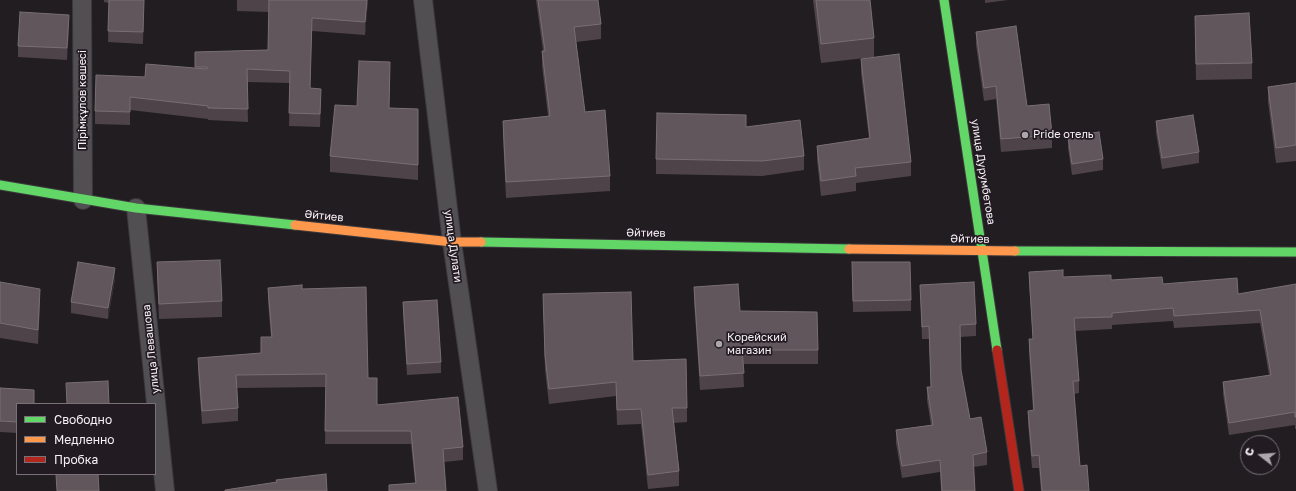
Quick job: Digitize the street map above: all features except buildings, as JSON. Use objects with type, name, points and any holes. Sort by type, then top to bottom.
[{"type":"street","name":"Пірімқұлов көшесі","points":[[82,0],[83,200]]},
{"type":"street","name":"улица Дулати","points":[[423,0],[452,242],[488,491]]},
{"type":"street","name":"улица Дурумбетова","points":[[944,0],[1019,491]]},
{"type":"street","name":"Әйтиев","points":[[0,185],[136,208],[452,242],[983,252],[1296,252]]},
{"type":"street","name":"улица Левашова","points":[[136,208],[156,403]]},
{"type":"street","name":"улица Левашова","points":[[156,403],[165,491]]},
{"type":"traffic: fast","points":[[944,0],[997,350]]},
{"type":"traffic: fast","points":[[0,185],[136,208],[295,225]]},
{"type":"traffic: fast","points":[[481,242],[849,249]]},
{"type":"traffic: fast","points":[[1015,251],[1296,252]]},
{"type":"traffic: slow","points":[[295,225],[452,242],[481,242]]},
{"type":"traffic: slow","points":[[849,249],[1015,251]]},
{"type":"traffic: jam","points":[[997,350],[1019,491]]},
{"type":"place","name":"Pride отель","points":[[1025,135]]},
{"type":"place","name":"Корейский магазин","points":[[719,344]]}]
